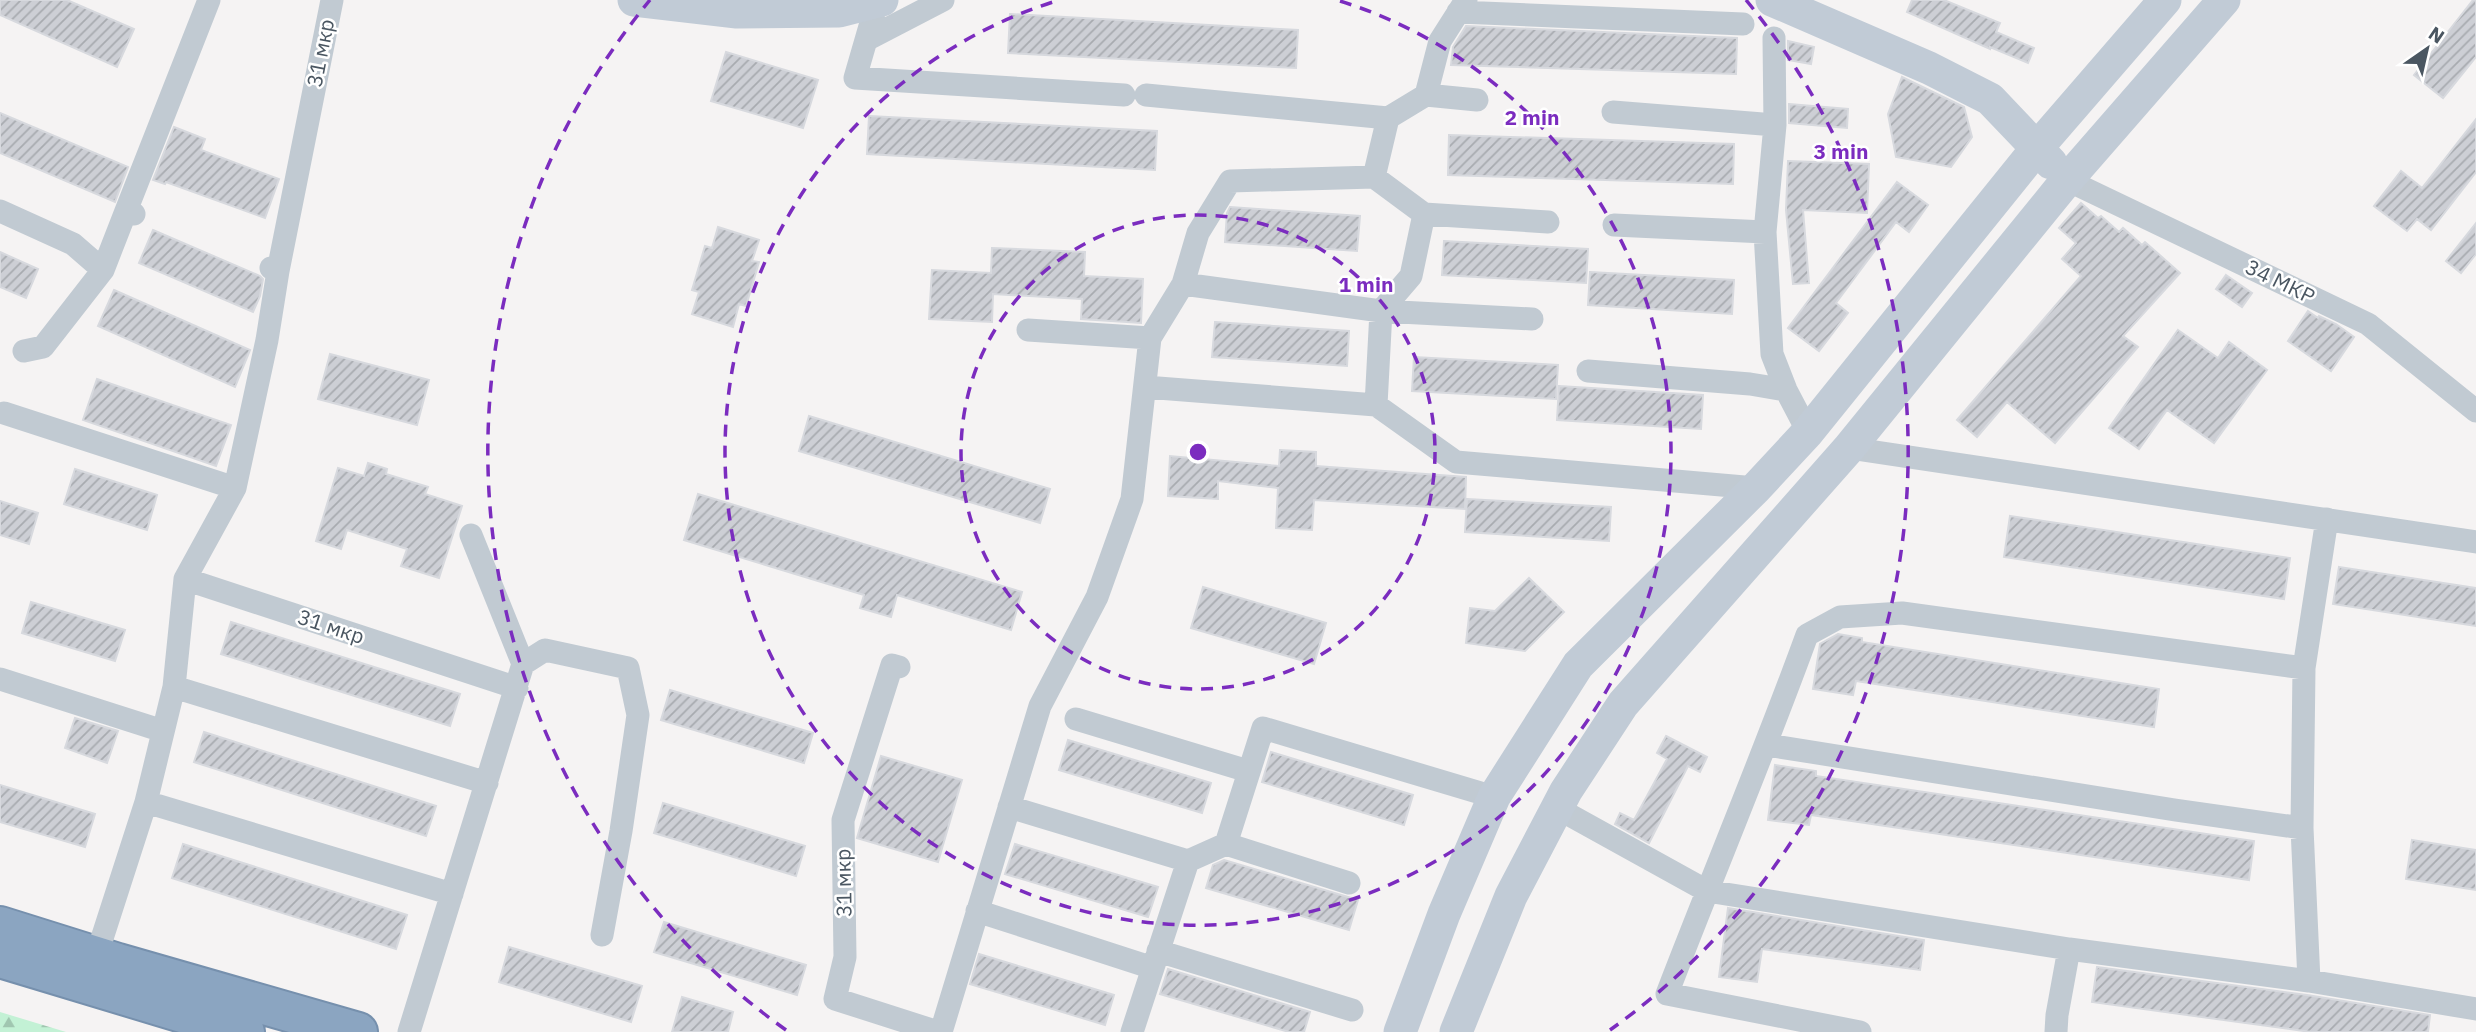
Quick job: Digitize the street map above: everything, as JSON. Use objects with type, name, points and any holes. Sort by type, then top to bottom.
[{"type":"highway","points":[[0,926],[96,957],[358,1032]]},
{"type":"highway","points":[[0,958],[245,1032]]},
{"type":"main road","points":[[634,0],[737,12],[839,10],[880,1]]},
{"type":"main road","points":[[1772,0],[1929,68],[1990,99],[2067,180]]},
{"type":"main road","points":[[1400,1032],[1444,914],[1494,797],[1578,664],[1756,488],[1808,432],[2037,148],[2165,0]]},
{"type":"main road","points":[[1456,1032],[1511,896],[1557,808],[1623,704],[1849,448],[2067,180],[2224,0]]},
{"type":"street","points":[[24,351],[43,347],[103,270],[130,212],[209,0]]},
{"type":"street","name":"31 мкр","points":[[96,957],[146,802],[174,687],[185,579],[234,488],[267,340],[275,270],[332,0]]},
{"type":"street","points":[[866,40],[943,0]]},
{"type":"street","points":[[880,1],[855,78],[1135,95],[1388,118],[1426,95],[1477,100]]},
{"type":"street","points":[[1426,95],[1440,41],[1462,6],[1743,24]]},
{"type":"street","points":[[1774,38],[1775,125],[1765,232],[1772,354],[1786,390],[1808,432]]},
{"type":"street","points":[[1613,112],[1775,125]]},
{"type":"street","points":[[1374,177],[1388,118]]},
{"type":"street","points":[[939,1032],[1040,706],[1097,597],[1132,499],[1150,338],[1183,284],[1198,233],[1230,181],[1374,177],[1424,214],[1548,222]]},
{"type":"street","name":"34 МКР","points":[[2067,180],[2368,324],[2476,411]]},
{"type":"street","points":[[0,211],[73,244],[103,270]]},
{"type":"street","points":[[1376,405],[1381,311],[1411,276],[1424,214]]},
{"type":"street","points":[[1614,225],[1765,232]]},
{"type":"street","points":[[1183,284],[1381,311],[1532,319]]},
{"type":"street","points":[[1028,330],[1150,338]]},
{"type":"street","points":[[1588,371],[1750,384],[1786,390]]},
{"type":"street","points":[[1145,387],[1376,405],[1456,462],[1756,488]]},
{"type":"street","points":[[4,413],[234,488]]},
{"type":"street","points":[[1849,448],[2476,542]]},
{"type":"street","points":[[2309,981],[2302,828],[2304,668],[2327,519]]},
{"type":"street","points":[[409,1032],[523,664],[471,535]]},
{"type":"street","name":"31 мкр","points":[[185,579],[517,688]]},
{"type":"street","points":[[1860,1032],[1667,994],[1767,746],[1807,635],[1840,617],[1902,613],[2304,668]]},
{"type":"street","points":[[523,664],[545,650],[628,668],[638,715],[621,831],[601,935]]},
{"type":"street","name":"31 мкр","points":[[896,666],[843,820],[845,957],[835,999],[939,1032]]},
{"type":"street","points":[[0,679],[163,731]]},
{"type":"street","points":[[174,687],[487,783]]},
{"type":"street","points":[[1076,719],[1248,771]]},
{"type":"street","points":[[1226,844],[1263,729],[1494,797]]},
{"type":"street","points":[[1767,746],[2302,828]]},
{"type":"street","points":[[146,802],[452,894]]},
{"type":"street","points":[[1009,807],[1188,861],[1226,844],[1349,883]]},
{"type":"street","points":[[1557,808],[1707,891],[2069,949],[2309,981],[2476,1009]]},
{"type":"street","points":[[1132,1032],[1188,861]]},
{"type":"street","points":[[977,911],[1352,1010]]},
{"type":"street","points":[[2056,1032],[2069,949]]},
{"type":"green space","points":[[0,1012],[66,1032],[0,1032]]},
{"type":"building","points":[[0,0],[67,0],[134,29],[117,67],[0,15]]},
{"type":"building","points":[[1912,0],[1944,0],[2000,23],[1996,32],[2034,48],[2028,63],[1907,12]]},
{"type":"building","points":[[2473,0],[2476,0],[2476,57],[2443,98],[2414,75]]},
{"type":"building","points":[[1010,14],[1298,30],[1296,68],[1008,53]]},
{"type":"building","points":[[1466,26],[1737,38],[1736,74],[1451,65],[1453,47]]},
{"type":"building","points":[[1788,41],[1814,47],[1811,64],[1788,60]]},
{"type":"building","points":[[726,52],[818,80],[803,128],[711,101]]},
{"type":"building","points":[[1902,77],[1964,107],[1972,137],[1951,167],[1896,157],[1888,114]]},
{"type":"building","points":[[1789,104],[1848,109],[1847,128],[1789,123]]},
{"type":"building","points":[[0,113],[128,167],[115,202],[0,153]]},
{"type":"building","points":[[869,116],[1157,131],[1155,170],[867,154]]},
{"type":"building","points":[[2476,119],[2476,172],[2431,230],[2417,219],[2407,231],[2374,206],[2401,171],[2422,188]]},
{"type":"building","points":[[174,127],[205,139],[201,150],[279,179],[265,218],[166,182],[165,184],[153,180]]},
{"type":"building","points":[[1449,135],[1734,144],[1733,184],[1448,175]]},
{"type":"building","points":[[1788,161],[1869,164],[1867,213],[1803,210],[1809,283],[1793,284],[1786,210]]},
{"type":"building","points":[[1897,182],[1928,205],[1909,232],[1896,222],[1836,303],[1848,313],[1819,351],[1788,328]]},
{"type":"building","points":[[2081,203],[2119,232],[2123,228],[2142,245],[2145,242],[2180,273],[2123,336],[2138,347],[2055,443],[2007,402],[1977,437],[1957,420],[2081,276],[2062,259],[2076,243],[2059,228]]},
{"type":"building","points":[[1230,207],[1360,216],[1357,251],[1225,242],[1227,213]]},
{"type":"building","points":[[2476,223],[2476,254],[2461,273],[2446,261]]},
{"type":"building","points":[[718,227],[759,240],[752,261],[759,262],[746,306],[739,304],[733,327],[692,314],[699,292],[692,290],[705,246],[712,248]]},
{"type":"building","points":[[153,230],[260,276],[263,279],[260,296],[253,312],[139,263]]},
{"type":"building","points":[[1444,241],[1588,249],[1586,283],[1442,275]]},
{"type":"building","points":[[992,248],[1085,252],[1084,276],[1143,279],[1141,323],[1081,319],[1082,299],[993,294],[992,322],[929,319],[932,270],[991,273]]},
{"type":"building","points":[[0,252],[38,269],[26,298],[0,287]]},
{"type":"building","points":[[1590,272],[1734,280],[1732,314],[1588,305]]},
{"type":"building","points":[[2226,275],[2252,293],[2242,307],[2216,289]]},
{"type":"building","points":[[114,290],[250,350],[235,387],[98,326]]},
{"type":"building","points":[[2308,311],[2318,318],[2319,316],[2336,324],[2354,337],[2331,371],[2288,341]]},
{"type":"building","points":[[1215,322],[1349,331],[1347,366],[1212,357]]},
{"type":"building","points":[[2178,330],[2218,358],[2229,342],[2267,370],[2214,443],[2167,410],[2139,449],[2109,428]]},
{"type":"building","points":[[330,354],[429,380],[417,425],[318,399]]},
{"type":"building","points":[[1414,357],[1558,365],[1556,399],[1412,391]]},
{"type":"building","points":[[97,379],[231,425],[216,466],[83,420]]},
{"type":"building","points":[[1559,386],[1703,395],[1701,429],[1557,420]]},
{"type":"building","points":[[809,416],[1050,489],[1040,523],[799,451]]},
{"type":"building","points":[[1280,450],[1316,452],[1316,466],[1466,477],[1465,509],[1314,500],[1312,530],[1276,528],[1278,488],[1218,481],[1218,499],[1168,496],[1170,456],[1279,466]]},
{"type":"building","points":[[368,463],[387,469],[386,474],[428,487],[425,494],[462,506],[439,578],[401,566],[407,549],[347,530],[341,549],[316,541],[338,468],[364,476]]},
{"type":"building","points":[[75,469],[157,495],[147,530],[64,504]]},
{"type":"building","points":[[698,494],[1022,592],[1011,630],[897,595],[891,617],[860,608],[864,595],[684,540]]},
{"type":"building","points":[[1467,499],[1611,507],[1609,541],[1465,532]]},
{"type":"building","points":[[0,501],[38,513],[29,544],[0,535]]},
{"type":"building","points":[[2010,516],[2290,558],[2284,599],[2004,557]]},
{"type":"building","points":[[2339,567],[2476,588],[2476,626],[2333,604]]},
{"type":"building","points":[[1529,578],[1564,612],[1525,651],[1466,643],[1470,608],[1495,611]]},
{"type":"building","points":[[1203,587],[1326,623],[1314,664],[1191,628]]},
{"type":"building","points":[[31,602],[125,630],[115,661],[22,633]]},
{"type":"building","points":[[231,622],[460,694],[450,726],[221,654]]},
{"type":"building","points":[[1838,634],[1862,638],[1862,642],[2159,689],[2154,727],[1856,681],[1853,695],[1813,689],[1820,644]]},
{"type":"building","points":[[670,690],[813,733],[804,763],[661,720]]},
{"type":"building","points":[[75,718],[118,731],[107,763],[65,748]]},
{"type":"building","points":[[204,732],[436,806],[426,836],[194,762]]},
{"type":"building","points":[[1666,736],[1707,757],[1700,772],[1688,766],[1649,843],[1615,824],[1620,813],[1634,820],[1667,759],[1657,753]]},
{"type":"building","points":[[1068,740],[1211,783],[1202,813],[1059,770]]},
{"type":"building","points":[[1271,752],[1413,795],[1404,825],[1262,782]]},
{"type":"building","points":[[881,756],[962,780],[938,862],[857,838]]},
{"type":"building","points":[[1775,765],[1816,771],[1816,776],[2254,841],[2249,880],[1811,815],[1809,825],[1768,820]]},
{"type":"building","points":[[0,785],[95,814],[85,847],[0,822]]},
{"type":"building","points":[[663,803],[805,846],[796,876],[654,833]]},
{"type":"building","points":[[2412,840],[2476,850],[2476,890],[2406,879]]},
{"type":"building","points":[[183,844],[407,915],[396,949],[172,878]]},
{"type":"building","points":[[1015,844],[1158,887],[1148,917],[1005,874]]},
{"type":"building","points":[[1224,860],[1358,900],[1349,930],[1206,888],[1213,865]]},
{"type":"building","points":[[1728,908],[1924,940],[1920,970],[1762,949],[1757,982],[1719,977]]},
{"type":"building","points":[[664,922],[806,965],[797,995],[654,952]]},
{"type":"building","points":[[509,947],[642,986],[631,1022],[499,982]]},
{"type":"building","points":[[979,954],[1114,995],[1105,1025],[970,984]]},
{"type":"building","points":[[2097,967],[2307,995],[2430,1015],[2428,1032],[2311,1032],[2092,1002]]},
{"type":"building","points":[[1168,969],[1310,1012],[1304,1032],[1289,1032],[1160,994]]},
{"type":"building","points":[[682,997],[733,1012],[728,1032],[672,1032]]}]
